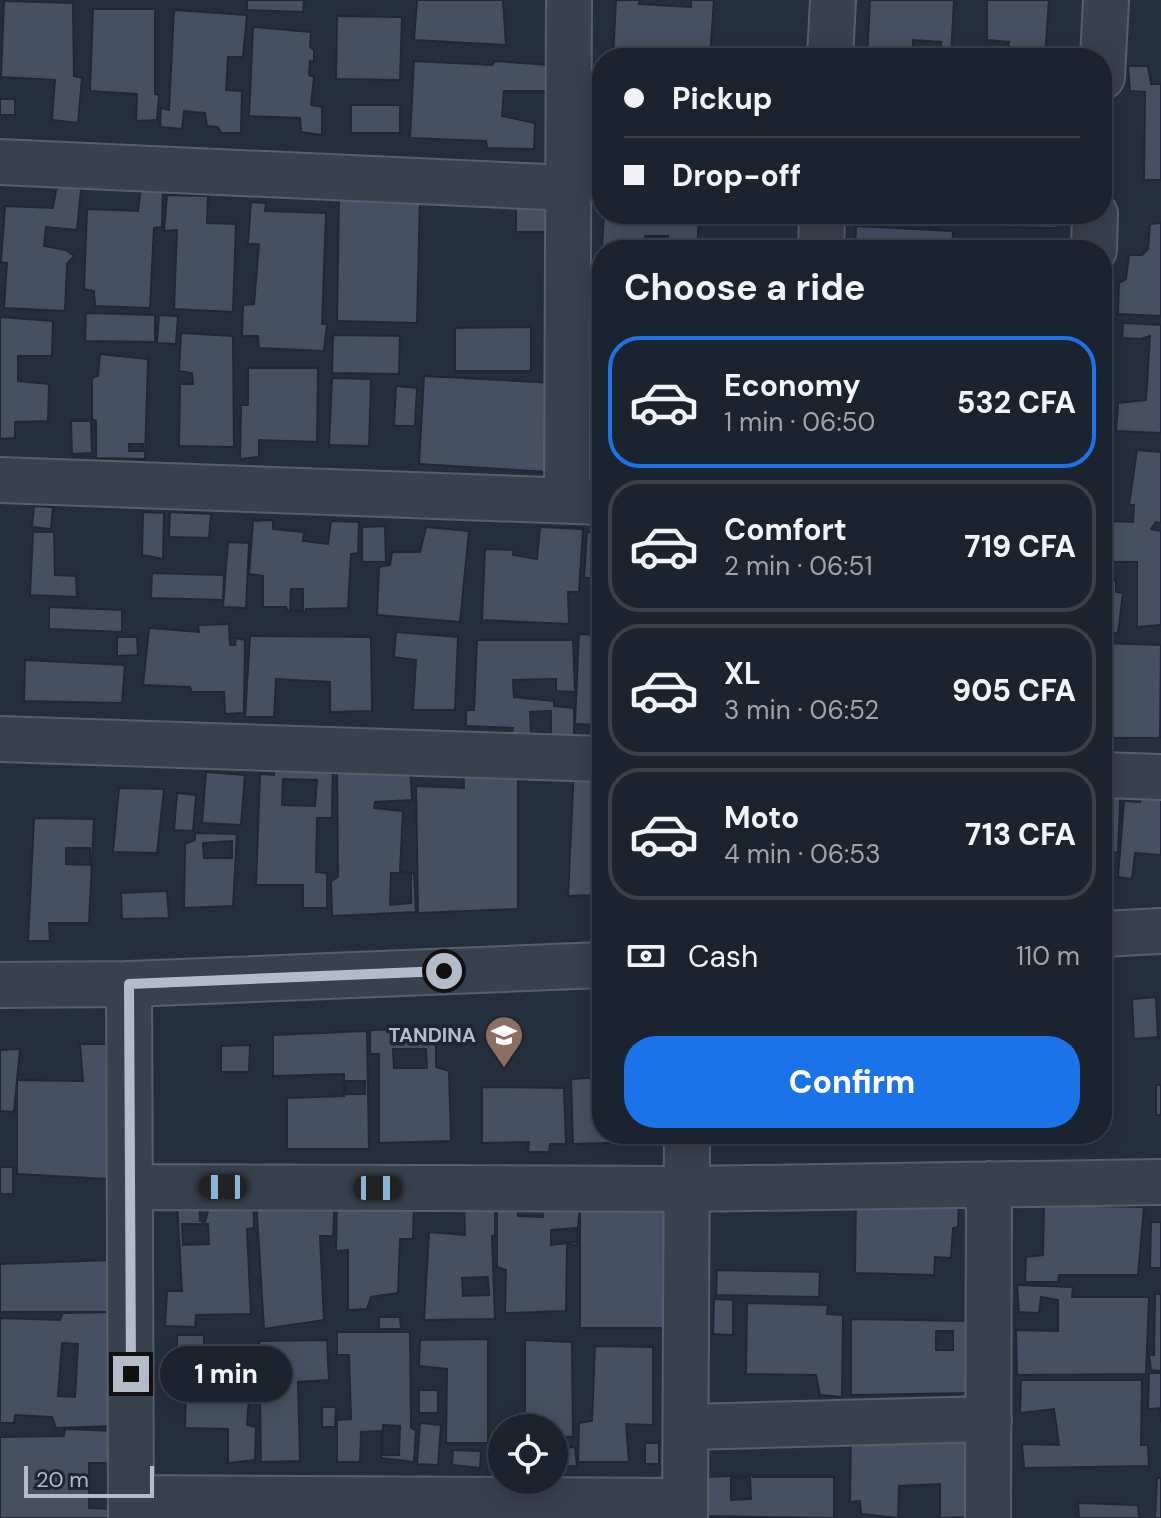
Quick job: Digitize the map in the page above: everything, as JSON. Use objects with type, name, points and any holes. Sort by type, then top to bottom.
[{"type":"street","points":[[0,480],[584,501],[570,188],[569,0]]},
{"type":"street","points":[[831,48],[833,0]]},
{"type":"street","points":[[1104,48],[1106,0]]},
{"type":"street","points":[[0,162],[570,188]]},
{"type":"street","points":[[0,739],[592,759]]},
{"type":"street","points":[[1112,775],[1161,777]]},
{"type":"street","points":[[1112,933],[1161,931]]},
{"type":"street","points":[[0,985],[129,984],[592,965]]},
{"type":"street","points":[[129,984],[131,1508],[685,1509],[687,1144]]},
{"type":"street","points":[[130,1187],[687,1189],[1161,1182]]},
{"type":"street","points":[[988,1518],[989,1184]]},
{"type":"street","points":[[686,1427],[989,1419]]},
{"type":"building","points":[[247,0],[304,0],[303,12],[247,10]]},
{"type":"building","points":[[417,0],[503,0],[506,45],[414,40]]},
{"type":"building","points":[[616,0],[691,7],[691,0],[714,0],[711,48],[614,48]]},
{"type":"building","points":[[870,0],[954,0],[952,48],[941,48],[941,42],[913,40],[913,48],[868,48]]},
{"type":"building","points":[[987,0],[1049,0],[1046,48],[1008,48],[1009,42],[987,40]]},
{"type":"building","points":[[4,1],[73,3],[74,76],[82,78],[78,123],[52,120],[55,80],[1,77]]},
{"type":"building","points":[[93,9],[155,9],[155,94],[159,95],[157,120],[136,121],[137,94],[90,91]]},
{"type":"building","points":[[174,10],[247,15],[243,57],[228,57],[226,90],[242,91],[241,133],[221,133],[218,127],[207,126],[205,113],[184,111],[182,129],[160,127],[161,108],[169,110]]},
{"type":"building","points":[[337,16],[402,17],[400,80],[336,79]]},
{"type":"building","points":[[253,27],[311,32],[310,47],[314,50],[314,62],[310,61],[309,75],[314,77],[311,105],[322,107],[322,135],[301,132],[300,118],[249,116]]},
{"type":"building","points":[[414,61],[549,65],[547,91],[504,91],[502,116],[535,123],[534,149],[487,148],[486,141],[410,138]]},
{"type":"building","points":[[1128,66],[1148,66],[1151,84],[1161,84],[1161,180],[1144,180],[1145,92],[1130,91]]},
{"type":"building","points":[[0,99],[15,99],[15,115],[0,115]]},
{"type":"building","points":[[351,105],[400,105],[400,133],[351,133]]},
{"type":"building","points":[[63,185],[81,189],[77,230],[46,227],[44,246],[66,250],[74,256],[67,264],[65,311],[4,308],[7,263],[1,262],[5,206],[53,208],[56,190]]},
{"type":"building","points":[[163,185],[162,227],[154,228],[150,308],[95,306],[94,291],[84,289],[87,209],[138,211],[141,186]]},
{"type":"building","points":[[339,194],[420,195],[417,323],[337,321]]},
{"type":"building","points":[[167,195],[208,196],[207,223],[236,224],[233,312],[174,309],[177,230],[164,231]]},
{"type":"building","points":[[251,202],[266,203],[265,211],[326,213],[322,324],[327,324],[324,351],[259,348],[258,336],[242,336],[243,305],[254,304],[259,244],[248,244]]},
{"type":"building","points":[[516,204],[547,204],[547,232],[516,232]]},
{"type":"building","points":[[1161,223],[1161,316],[1118,314],[1119,283],[1126,279],[1129,255],[1142,255],[1148,249],[1150,224]]},
{"type":"building","points":[[603,224],[699,224],[698,240],[645,236],[645,240],[602,240]]},
{"type":"building","points":[[1006,224],[1058,224],[1058,228],[1007,227]]},
{"type":"building","points":[[856,226],[953,231],[953,240],[855,240]]},
{"type":"building","points":[[86,313],[155,315],[155,342],[85,341]]},
{"type":"building","points":[[159,315],[178,316],[176,344],[157,343]]},
{"type":"building","points":[[0,317],[53,321],[52,356],[18,356],[18,381],[49,384],[48,421],[15,422],[15,438],[0,439]]},
{"type":"building","points":[[1123,323],[1161,325],[1161,433],[1116,431],[1118,403],[1146,400],[1150,336],[1122,338]]},
{"type":"building","points":[[531,327],[531,371],[455,371],[455,328]]},
{"type":"building","points":[[181,333],[233,336],[234,447],[179,446],[180,384],[193,384],[192,373],[179,371]]},
{"type":"building","points":[[333,335],[400,336],[399,374],[332,373]]},
{"type":"building","points":[[100,354],[148,359],[145,459],[96,458],[92,378],[98,376]],"holes":[[[129,444],[143,444],[143,451],[129,451]]]},
{"type":"building","points":[[248,368],[318,368],[317,442],[259,440],[259,457],[240,459],[241,405],[248,405]]},
{"type":"building","points":[[424,376],[556,383],[550,472],[419,464]]},
{"type":"building","points":[[332,378],[371,379],[369,446],[329,445]]},
{"type":"building","points":[[396,386],[417,388],[415,426],[394,426]]},
{"type":"building","points":[[589,419],[592,419],[592,464],[589,464]]},
{"type":"building","points":[[71,421],[91,421],[92,453],[72,454]]},
{"type":"building","points":[[1137,450],[1161,452],[1161,523],[1156,522],[1151,529],[1161,531],[1161,625],[1137,627],[1137,562],[1112,562],[1112,521],[1133,522],[1134,505],[1129,505]]},
{"type":"building","points":[[34,506],[53,507],[51,529],[32,527]]},
{"type":"building","points":[[143,512],[164,513],[163,559],[142,555]]},
{"type":"building","points":[[170,512],[211,514],[209,538],[169,537]]},
{"type":"building","points":[[273,520],[273,529],[304,532],[303,541],[328,544],[331,521],[359,522],[358,553],[351,554],[348,608],[306,609],[305,612],[288,611],[286,607],[263,607],[263,576],[249,574],[253,521]],"holes":[[[291,589],[303,589],[303,610],[290,610]]]},
{"type":"building","points":[[385,526],[386,562],[362,562],[362,527]]},
{"type":"building","points":[[426,527],[469,531],[460,622],[377,615],[379,567],[390,565],[392,552],[420,552]]},
{"type":"building","points":[[540,527],[583,529],[579,592],[568,592],[569,624],[482,620],[485,549],[514,550],[513,555],[537,559]]},
{"type":"building","points":[[33,532],[54,532],[55,575],[76,576],[77,597],[30,595]]},
{"type":"building","points":[[587,532],[592,533],[592,578],[584,578]]},
{"type":"building","points":[[228,542],[249,543],[246,608],[223,607]]},
{"type":"building","points":[[152,573],[224,575],[223,600],[151,598]]},
{"type":"building","points":[[1116,580],[1116,592],[1123,593],[1118,633],[1112,634],[1112,581]]},
{"type":"building","points":[[49,607],[122,610],[122,632],[49,629]]},
{"type":"building","points":[[229,624],[230,645],[235,645],[236,638],[245,640],[244,713],[225,714],[224,692],[192,692],[190,687],[143,685],[149,628],[199,632],[198,625]]},
{"type":"building","points":[[396,632],[458,637],[455,710],[413,710],[416,660],[394,657]]},
{"type":"building","points":[[579,634],[592,635],[592,725],[575,724]]},
{"type":"building","points":[[250,636],[371,637],[372,711],[330,712],[330,682],[276,679],[274,717],[245,717]]},
{"type":"building","points":[[117,637],[137,637],[138,655],[117,656]]},
{"type":"building","points":[[477,640],[573,640],[575,692],[556,691],[556,679],[513,680],[514,697],[554,701],[554,706],[574,708],[574,737],[512,734],[513,728],[466,726],[466,710],[474,710]],"holes":[[[551,711],[551,733],[531,733],[530,712]]]},
{"type":"building","points":[[1112,643],[1161,645],[1160,738],[1112,738]]},
{"type":"building","points":[[25,660],[125,665],[122,703],[24,701]]},
{"type":"building","points":[[275,755],[333,761],[332,818],[317,818],[316,872],[327,873],[327,908],[303,908],[303,885],[256,885],[260,774],[274,775]],"holes":[[[283,779],[317,780],[315,806],[282,805]]]},
{"type":"building","points":[[463,765],[518,767],[518,909],[418,913],[416,786],[464,788]]},
{"type":"building","points":[[337,766],[410,767],[412,800],[375,802],[374,808],[403,811],[400,871],[414,873],[416,912],[332,916],[331,881],[338,877]],"holes":[[[391,873],[411,873],[411,903],[390,905]]]},
{"type":"building","points":[[574,769],[592,770],[592,895],[568,896]]},
{"type":"building","points":[[206,772],[245,775],[241,825],[202,823]]},
{"type":"building","points":[[1112,780],[1121,780],[1118,852],[1112,852]]},
{"type":"building","points":[[119,788],[164,789],[157,853],[113,852]]},
{"type":"building","points":[[177,793],[196,795],[193,831],[174,830]]},
{"type":"building","points":[[1142,795],[1161,796],[1161,855],[1135,853],[1132,879],[1118,877],[1124,801],[1140,802]]},
{"type":"building","points":[[34,818],[94,819],[89,923],[49,923],[50,941],[28,941]],"holes":[[[66,848],[90,848],[90,865],[66,864]]]},
{"type":"building","points":[[195,833],[237,834],[233,906],[184,908],[185,844],[195,840]],"holes":[[[232,841],[232,858],[204,858],[203,843]]]},
{"type":"building","points":[[167,891],[169,918],[122,919],[121,893]]},
{"type":"building","points":[[1156,997],[1158,1037],[1134,1039],[1132,999]]},
{"type":"building","points":[[436,1028],[436,1067],[449,1071],[451,1141],[379,1143],[379,1054],[370,1054],[370,1030]],"holes":[[[393,1049],[426,1049],[427,1068],[394,1068]]]},
{"type":"building","points":[[367,1031],[369,1149],[287,1149],[287,1098],[344,1096],[344,1074],[273,1076],[273,1035]],"holes":[[[346,1081],[365,1081],[365,1094],[345,1094]]]},
{"type":"building","points":[[80,1044],[106,1044],[108,1179],[17,1174],[17,1080],[83,1081]]},
{"type":"building","points":[[250,1045],[249,1072],[221,1072],[221,1046]]},
{"type":"building","points":[[20,1049],[14,1112],[0,1111],[0,1050]]},
{"type":"building","points":[[592,1078],[592,1143],[573,1144],[571,1079]]},
{"type":"building","points":[[1156,1085],[1161,1085],[1161,1115],[1156,1115]]},
{"type":"building","points":[[482,1087],[564,1088],[566,1144],[550,1144],[549,1152],[528,1152],[529,1142],[482,1143]]},
{"type":"building","points":[[0,1167],[13,1167],[13,1194],[0,1194]]},
{"type":"building","points":[[580,1192],[666,1193],[665,1328],[580,1328]]},
{"type":"building","points":[[233,1194],[253,1194],[254,1228],[247,1229],[251,1314],[196,1315],[195,1327],[165,1326],[167,1291],[182,1291],[177,1202],[199,1202],[200,1221],[205,1222],[209,1207],[234,1210]],"holes":[[[182,1224],[208,1224],[209,1244],[183,1245]]]},
{"type":"building","points":[[495,1194],[495,1236],[492,1236],[495,1319],[424,1320],[429,1232],[465,1235],[464,1197]],"holes":[[[488,1277],[489,1295],[463,1296],[462,1278]]]},
{"type":"building","points":[[856,1196],[959,1201],[958,1227],[953,1228],[951,1258],[935,1257],[934,1275],[855,1273]]},
{"type":"building","points":[[335,1197],[333,1236],[320,1236],[324,1320],[264,1329],[256,1198]]},
{"type":"building","points":[[337,1197],[414,1197],[413,1239],[400,1239],[398,1293],[371,1297],[367,1309],[348,1310],[348,1250],[336,1251]]},
{"type":"building","points":[[497,1197],[518,1198],[518,1216],[543,1217],[542,1197],[580,1198],[577,1245],[567,1244],[566,1311],[505,1313],[506,1270],[497,1267]],"holes":[[[576,1228],[577,1242],[551,1245],[551,1230]]]},
{"type":"building","points":[[1044,1205],[1144,1207],[1138,1275],[1059,1275],[1058,1282],[1025,1282],[1026,1257],[1043,1255]]},
{"type":"building","points":[[1151,1222],[1161,1222],[1161,1268],[1150,1268]]},
{"type":"building","points":[[114,1260],[115,1312],[0,1312],[0,1264]]},
{"type":"building","points":[[717,1270],[820,1272],[819,1297],[716,1295]]},
{"type":"building","points":[[1017,1285],[1073,1287],[1072,1297],[1149,1297],[1146,1374],[1017,1375],[1016,1330],[1058,1331],[1058,1300],[1041,1297],[1039,1313],[1019,1312]]},
{"type":"building","points":[[1155,1294],[1161,1294],[1161,1371],[1151,1370],[1149,1355],[1154,1355]]},
{"type":"building","points":[[714,1299],[733,1300],[733,1335],[713,1334]]},
{"type":"building","points":[[747,1303],[828,1305],[827,1314],[843,1315],[842,1397],[820,1395],[816,1375],[746,1374]]},
{"type":"building","points":[[114,1312],[112,1426],[56,1428],[52,1417],[15,1415],[14,1423],[0,1423],[0,1318],[60,1320],[63,1313]],"holes":[[[62,1343],[78,1344],[75,1397],[58,1396]]]},
{"type":"building","points":[[379,1317],[400,1317],[401,1329],[379,1329]]},
{"type":"building","points":[[851,1319],[971,1321],[970,1393],[851,1395]],"holes":[[[936,1331],[953,1331],[953,1350],[936,1350]]]},
{"type":"building","points":[[337,1332],[410,1332],[411,1428],[416,1430],[414,1462],[381,1458],[381,1431],[361,1432],[360,1462],[337,1462],[337,1420],[351,1419],[349,1355],[337,1355]],"holes":[[[383,1425],[400,1426],[399,1455],[382,1455]]]},
{"type":"building","points":[[177,1335],[204,1335],[204,1350],[177,1349]]},
{"type":"building","points":[[488,1339],[488,1443],[446,1443],[447,1369],[419,1366],[420,1340]]},
{"type":"building","points":[[327,1340],[329,1380],[298,1382],[300,1461],[261,1462],[259,1341]]},
{"type":"building","points":[[525,1340],[572,1342],[573,1437],[568,1437],[568,1414],[525,1414]]},
{"type":"building","points":[[595,1346],[653,1347],[653,1425],[626,1424],[629,1462],[578,1462],[579,1423],[592,1421]]},
{"type":"building","points":[[187,1356],[252,1360],[247,1425],[256,1427],[255,1460],[228,1463],[228,1429],[185,1428]]},
{"type":"building","points":[[1149,1373],[1161,1373],[1161,1423],[1160,1408],[1148,1409]]},
{"type":"building","points":[[1021,1380],[1142,1380],[1141,1445],[1148,1445],[1149,1466],[1024,1468],[1022,1444],[1059,1445],[1054,1409],[1020,1413]]},
{"type":"building","points":[[419,1390],[438,1390],[438,1413],[419,1413]]},
{"type":"building","points":[[322,1407],[336,1407],[335,1427],[322,1427]]},
{"type":"building","points":[[420,1423],[441,1425],[438,1465],[417,1464]]},
{"type":"building","points":[[65,1429],[115,1431],[115,1463],[89,1463],[89,1508],[115,1509],[115,1518],[0,1518],[0,1437],[64,1436]]},
{"type":"building","points":[[972,1430],[971,1517],[940,1518],[940,1484],[899,1486],[898,1518],[861,1514],[860,1501],[850,1502],[851,1431]]},
{"type":"building","points":[[645,1443],[659,1443],[659,1464],[645,1464]]},
{"type":"building","points":[[568,1447],[575,1447],[577,1466],[568,1466]]},
{"type":"building","points":[[453,1450],[481,1451],[480,1468],[452,1465]]},
{"type":"building","points":[[752,1475],[834,1477],[834,1518],[705,1516],[707,1477]],"holes":[[[750,1477],[751,1499],[731,1500],[731,1478]]]},
{"type":"building","points":[[1157,1478],[1161,1478],[1161,1518],[1155,1518]]},
{"type":"building","points":[[1078,1503],[1138,1505],[1139,1518],[1079,1518]]},
{"type":"place","name":"TANDINA","points":[[504,1069]]},
{"type":"route","points":[[131,1374],[129,984],[444,971]]}]
